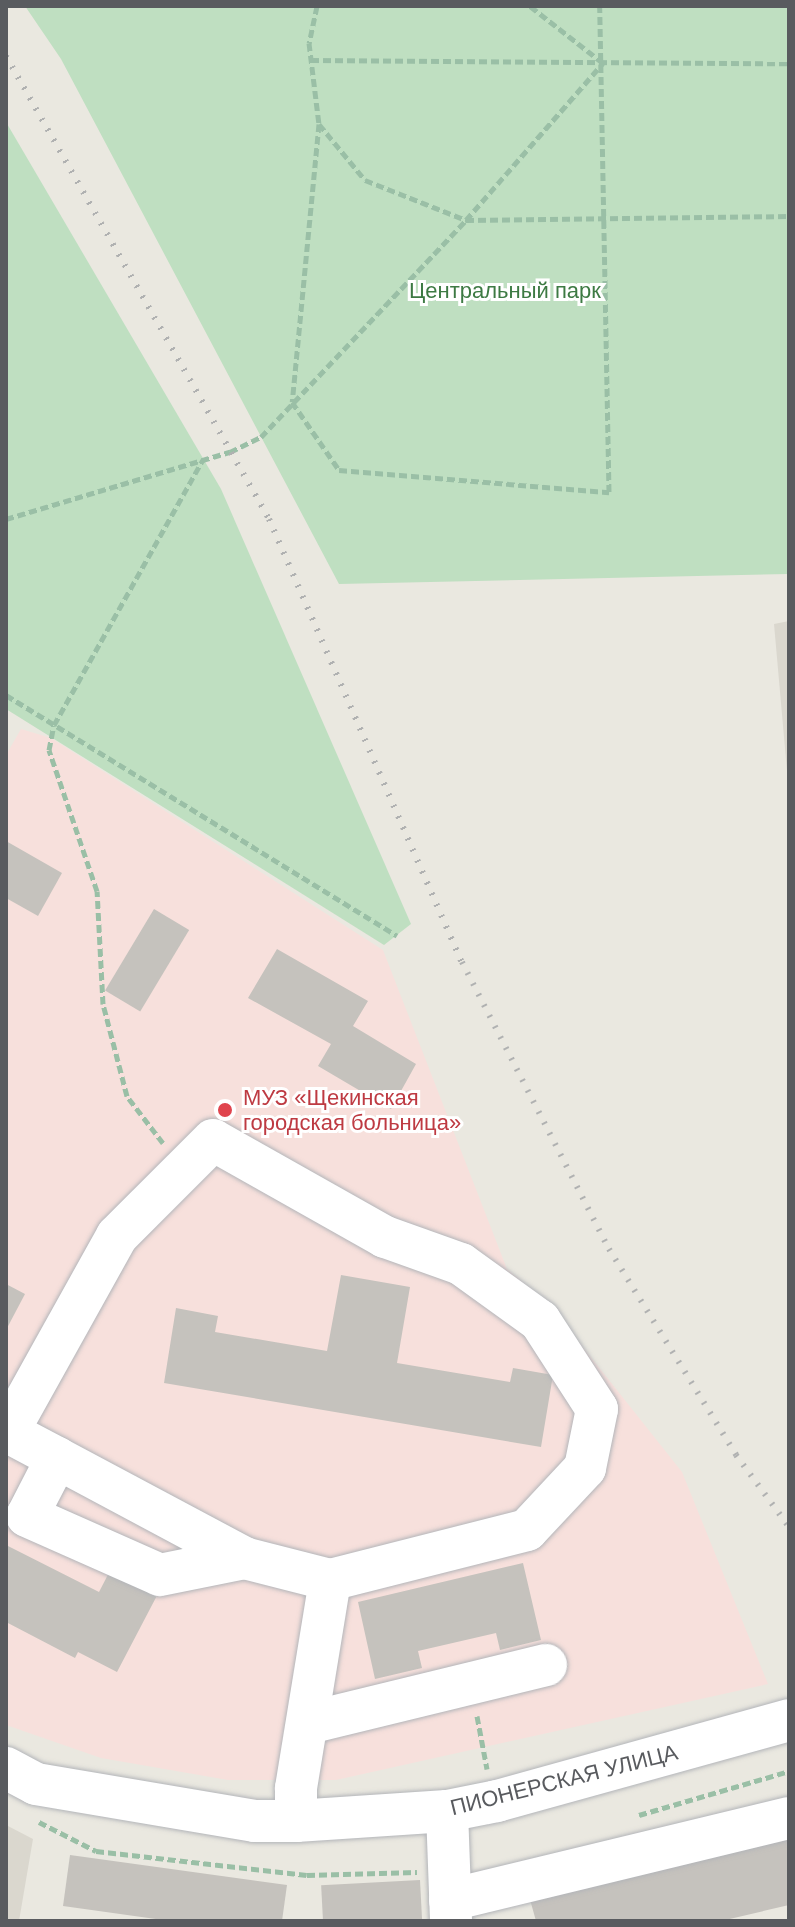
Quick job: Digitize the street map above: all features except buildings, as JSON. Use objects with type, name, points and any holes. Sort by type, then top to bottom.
[{"type":"street","points":[[213,1140],[385,1237],[461,1264],[540,1321],[597,1409],[585,1468],[527,1530],[330,1580],[244,1558],[7,1431],[117,1236],[183,1170],[213,1140]]},
{"type":"street","points":[[57,1458],[27,1516],[160,1575],[244,1558]]},
{"type":"street","points":[[296,1821],[330,1580]]},
{"type":"street","points":[[308,1723],[546,1665]]},
{"type":"street","name":"ПИОНЕРСКАЯ УЛИЦА","points":[[6,1768],[36,1784],[255,1821],[296,1821],[447,1811],[495,1776],[789,1720]]},
{"type":"street","points":[[447,1811],[450,1910],[789,1818]]},
{"type":"path","points":[[317,6],[311,60],[319,124],[292,402],[339,470],[609,492],[608,218],[600,6]]},
{"type":"path","points":[[530,6],[603,63]]},
{"type":"path","points":[[311,60],[789,63]]},
{"type":"path","points":[[6,519],[204,459],[261,437],[466,220],[603,63]]},
{"type":"path","points":[[319,124],[365,180],[466,220],[789,216]]},
{"type":"path","points":[[183,1170],[127,1096],[103,1004],[97,891],[49,750],[54,725],[204,459]]},
{"type":"path","points":[[6,695],[397,936]]},
{"type":"path","points":[[470,1684],[495,1776]]},
{"type":"path","points":[[471,1769],[495,1776]]},
{"type":"shaded area","points":[[789,621],[789,771],[787,771],[774,624]]},
{"type":"shaded area","name":"МУЗ «Щекинская городская больница»","points":[[21,729],[51,738],[383,950],[507,1269],[547,1302],[682,1472],[768,1684],[336,1780],[228,1780],[101,1758],[6,1725],[6,755]]},
{"type":"shaded area","points":[[6,1825],[33,1839],[19,1921],[6,1921]]},
{"type":"green space","name":"Центральный парк","points":[[25,6],[789,6],[788,574],[339,584],[61,59]]},
{"type":"green space","points":[[6,122],[221,489],[411,924],[384,945],[6,709]]},
{"type":"railway","points":[[6,56],[269,519],[462,962],[609,1249],[736,1455],[789,1527]]},
{"type":"place","name":"МУЗ «Щекинская городская больница»","points":[[225,1110]]}]
